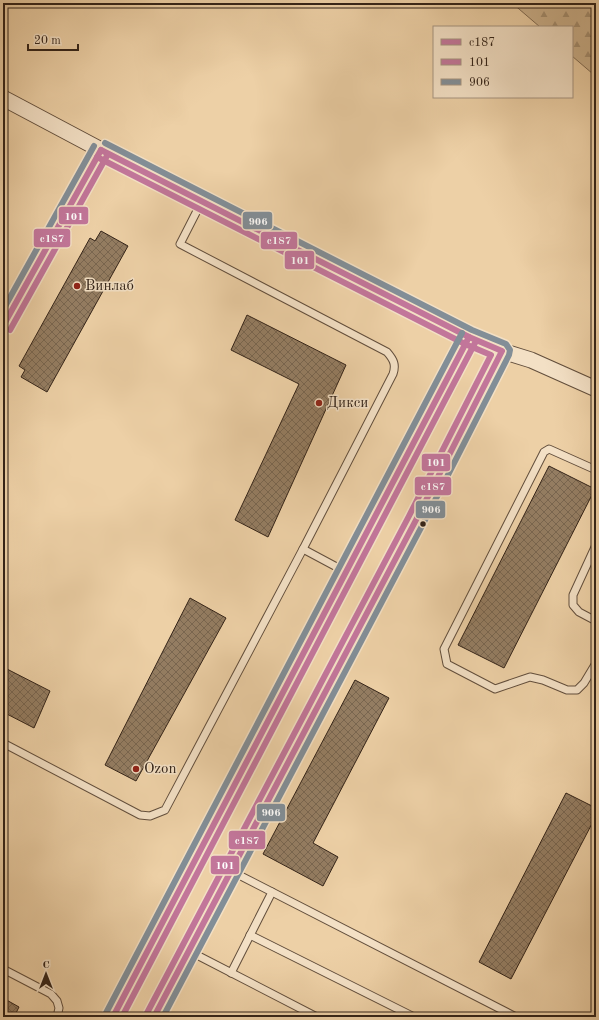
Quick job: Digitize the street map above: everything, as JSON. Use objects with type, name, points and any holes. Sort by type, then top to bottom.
[{"type":"street","points":[[3,98],[101,150],[469,337],[502,351],[531,360],[596,390]]},
{"type":"street","points":[[3,326],[101,150]]},
{"type":"street","points":[[113,1017],[469,337]]},
{"type":"street","points":[[154,1017],[416,520],[502,351]]},
{"type":"lane","points":[[3,743],[140,815],[150,816],[166,810],[393,374],[395,364],[387,352],[180,244],[202,201]]},
{"type":"lane","points":[[596,470],[549,449],[544,452],[444,649],[447,664],[495,689],[530,677],[543,680],[568,690],[577,690],[584,684],[596,664]]},
{"type":"lane","points":[[596,545],[573,595],[573,604],[580,612],[596,621]]},
{"type":"lane","points":[[303,549],[346,572]]},
{"type":"lane","points":[[231,871],[516,1017]]},
{"type":"lane","points":[[231,973],[272,892]]},
{"type":"lane","points":[[250,935],[414,1017]]},
{"type":"lane","points":[[189,951],[317,1017]]},
{"type":"lane","points":[[3,969],[51,994],[57,1001],[59,1008],[57,1017]]},
{"type":"green space","points":[[512,3],[596,3],[596,79],[593,74],[573,57],[573,26],[539,26]]},
{"type":"building","points":[[101,231],[128,246],[47,392],[21,377],[25,370],[19,366],[90,238],[95,241]]},
{"type":"building","points":[[247,315],[346,365],[268,537],[235,520],[299,384],[231,350]]},
{"type":"building","points":[[549,466],[595,489],[504,668],[458,645]]},
{"type":"building","points":[[190,598],[226,618],[136,781],[105,765]]},
{"type":"building","points":[[3,667],[50,691],[34,728],[3,712]]},
{"type":"building","points":[[355,680],[389,698],[313,843],[338,857],[323,886],[263,854]]},
{"type":"building","points":[[566,793],[596,808],[596,816],[511,979],[479,962]]},
{"type":"building","points":[[3,998],[19,1007],[14,1017],[3,1017]]},
{"type":"transit line","name":"906","points":[[105,143],[472,330],[506,344],[510,350],[509,355],[423,524],[163,1017]]},
{"type":"transit line","name":"906","points":[[3,310],[94,146]]},
{"type":"transit line","name":"с187","points":[[101,150],[469,337],[502,351],[416,520],[154,1017]]},
{"type":"transit line","name":"с187","points":[[3,326],[101,150]]},
{"type":"transit line","name":"101","points":[[10,330],[108,154]]},
{"type":"transit line","name":"101","points":[[97,157],[465,344],[491,355],[409,516],[147,1013]]},
{"type":"transit line","name":"906","points":[[106,1013],[462,333]]},
{"type":"transit line","name":"с187","points":[[113,1017],[469,337]]},
{"type":"transit line","name":"101","points":[[122,1017],[476,341]]},
{"type":"place","name":"Винлаб","points":[[77,286]]},
{"type":"place","name":"Дикси","points":[[319,403]]},
{"type":"place","name":"Ozon","points":[[136,769]]}]
